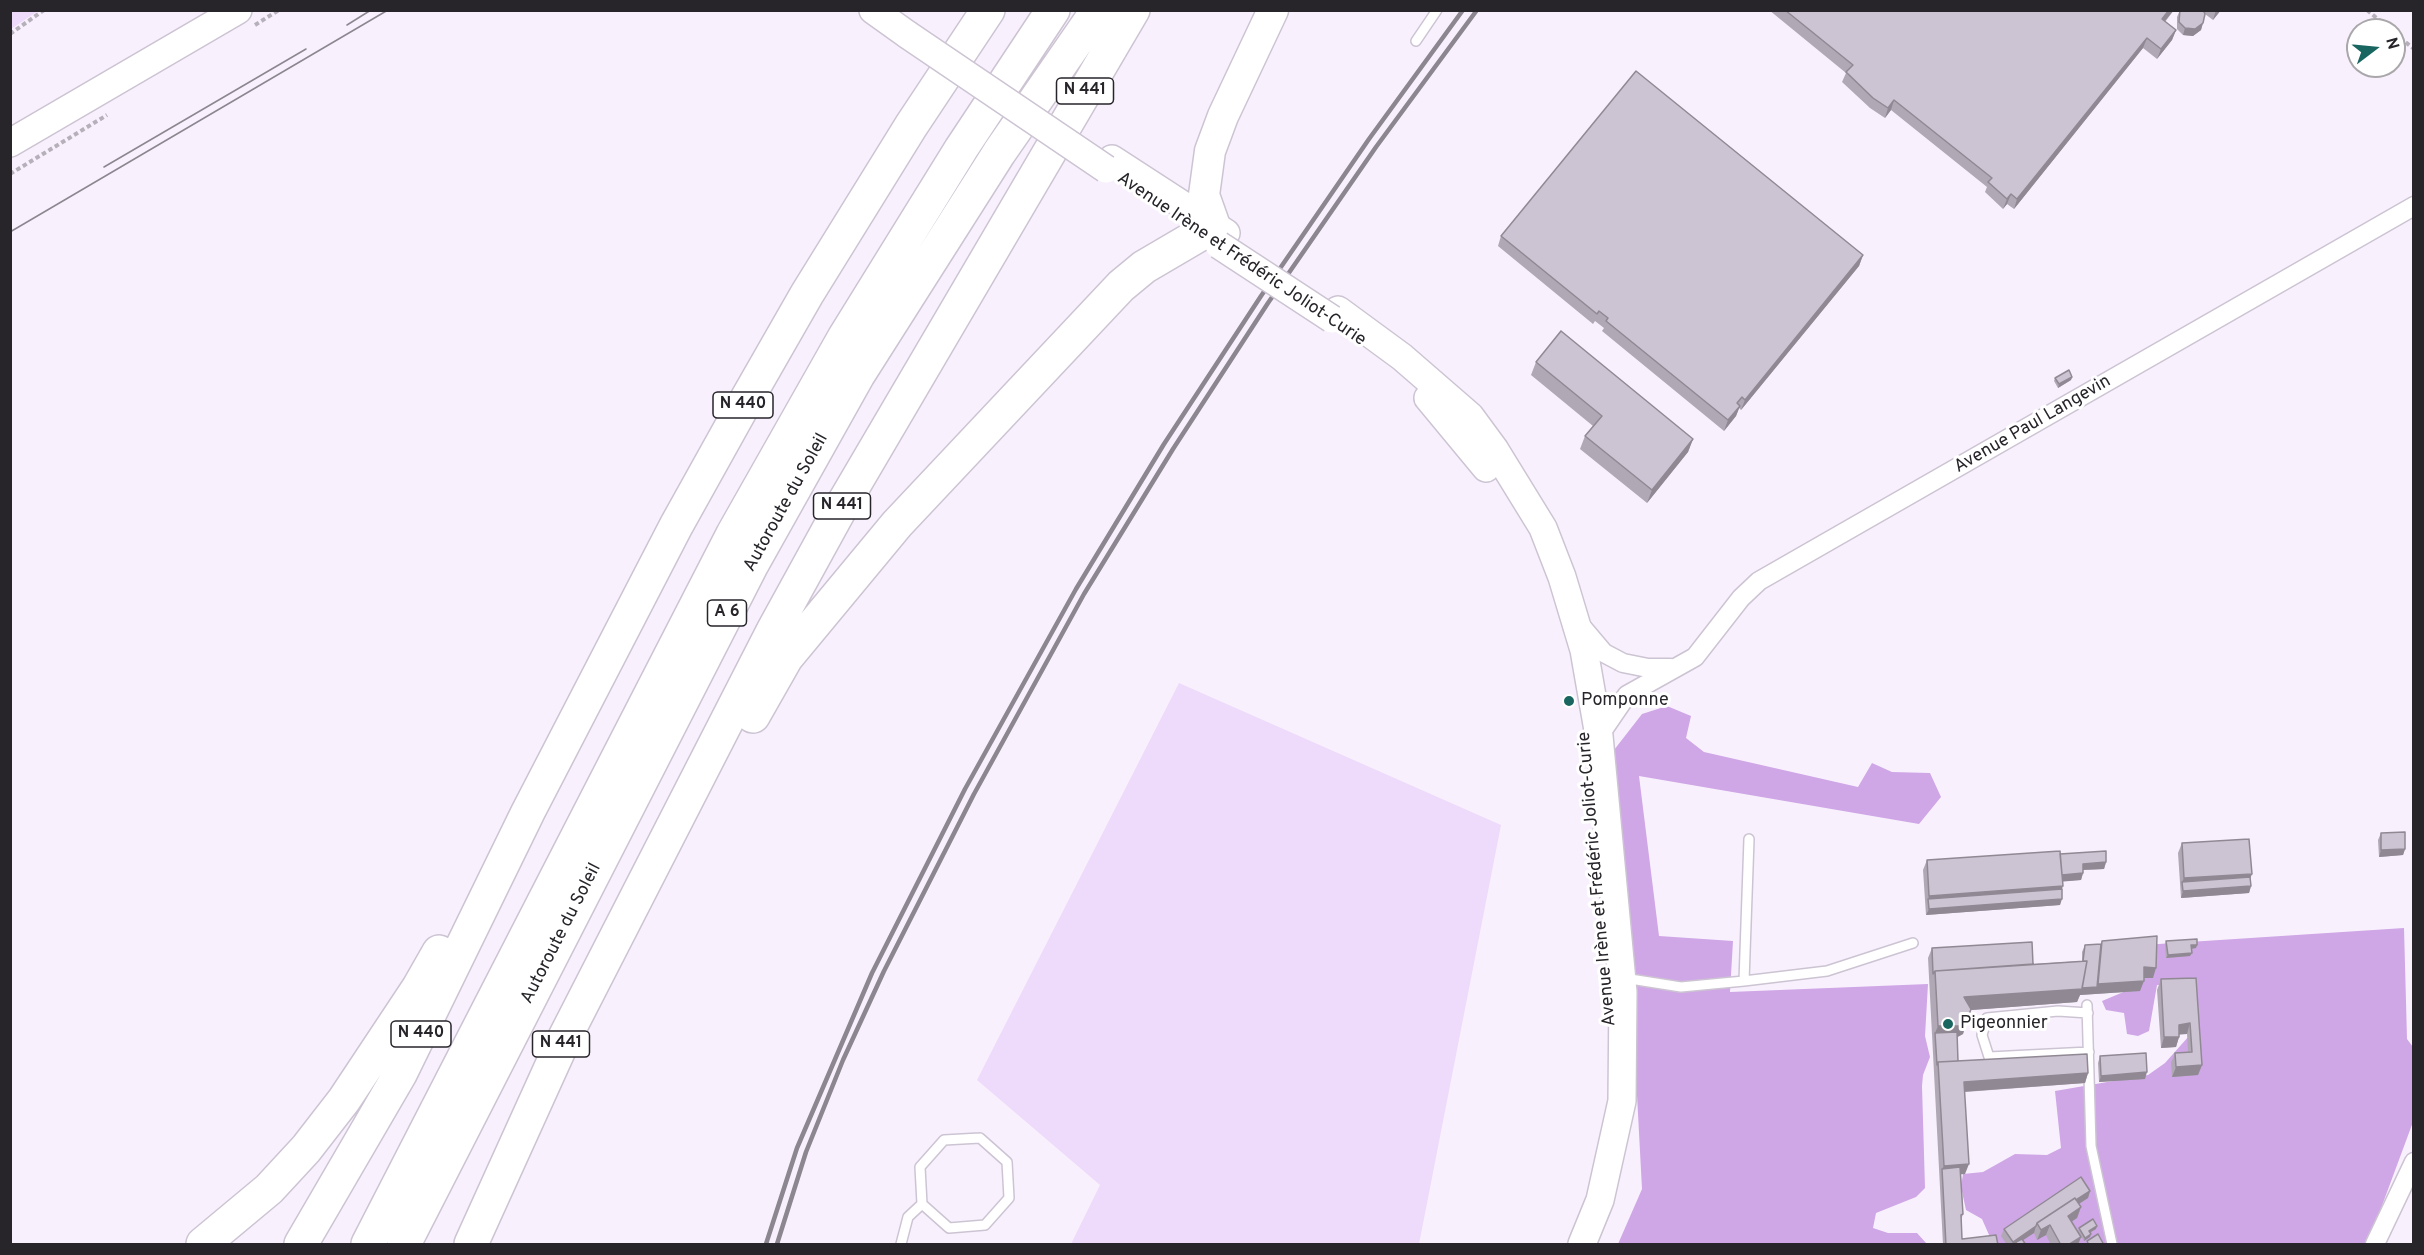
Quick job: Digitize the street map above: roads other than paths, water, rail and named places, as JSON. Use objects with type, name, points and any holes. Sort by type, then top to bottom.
[{"type":"highway","name":"N 440","points":[[301,1245],[400,1074],[526,817],[676,526],[756,381],[911,126],[988,10]]},
{"type":"highway","name":"Autoroute du Soleil","points":[[368,1245],[733,534],[850,328],[961,149],[1053,10]]},
{"type":"highway","name":"Autoroute du Soleil","points":[[404,1245],[751,566],[858,375],[999,153],[1098,10]]},
{"type":"highway","name":"N 441","points":[[471,1245],[563,1041],[773,631],[840,509],[1133,10]]},
{"type":"highway","points":[[1039,172],[1156,10]]},
{"type":"highway","points":[[663,849],[687,831],[786,658],[897,524],[1121,286],[1144,267],[1216,235]]},
{"type":"highway","points":[[203,1245],[269,1189],[306,1149],[344,1100],[419,987],[480,879],[526,817]]},
{"type":"main road","points":[[10,143],[238,10]]},
{"type":"main road","name":"Avenue Irène et Frédéric Joliot-Curie","points":[[873,10],[906,24],[1109,164],[1402,357],[1470,416],[1495,450],[1543,528],[1562,577],[1592,685],[1599,736],[1621,978],[1622,1101],[1600,1200],[1582,1245]]},
{"type":"main road","points":[[1216,235],[1204,195],[1210,151],[1223,116],[1273,10]]},
{"type":"main road","name":"Avenue Irène et Frédéric Joliot-Curie","points":[[1335,315],[1424,395],[1488,470],[1527,536],[1548,580],[1569,650],[1580,695],[1591,777],[1612,1057],[1607,1116],[1590,1186],[1568,1245]]},
{"type":"street","name":"Avenue Paul Langevin","points":[[1599,736],[1626,695],[1695,657],[1741,598],[1759,581],[2414,206]]},
{"type":"street","points":[[1575,619],[1604,653],[1623,663],[1648,668],[1673,668]]},
{"type":"street","points":[[2375,1245],[2414,1162]]},
{"type":"lane","points":[[1416,40],[1437,10]]},
{"type":"lane","points":[[1744,981],[1749,839]]},
{"type":"lane","points":[[1621,978],[1681,987],[1744,981],[1827,971],[1913,943]]},
{"type":"lane","points":[[2089,1052],[1989,1057],[1982,1035],[1987,1018],[2087,1009],[2089,1052],[2091,1146],[2112,1245]]},
{"type":"lane","points":[[901,1245],[908,1217],[922,1203],[920,1167],[944,1140],[980,1138],[1007,1162],[1010,1198],[985,1225],[949,1228],[922,1203]]},
{"type":"tram line","points":[[347,25],[371,10]]},
{"type":"tram line","points":[[10,232],[388,10]]},
{"type":"tram line","points":[[104,167],[306,49]]},
{"type":"railway","points":[[766,1244],[797,1148],[872,973],[965,789],[1076,589],[1164,444],[1261,296],[1369,139],[1463,10]]},
{"type":"railway","points":[[777,1244],[806,1152],[843,1060],[884,971],[974,794],[1084,594],[1173,449],[1268,303],[1376,147],[1477,10]]},
{"type":"place","name":"Pomponne","points":[[1569,701]]},
{"type":"place","name":"Pigeonnier","points":[[1948,1024]]}]
